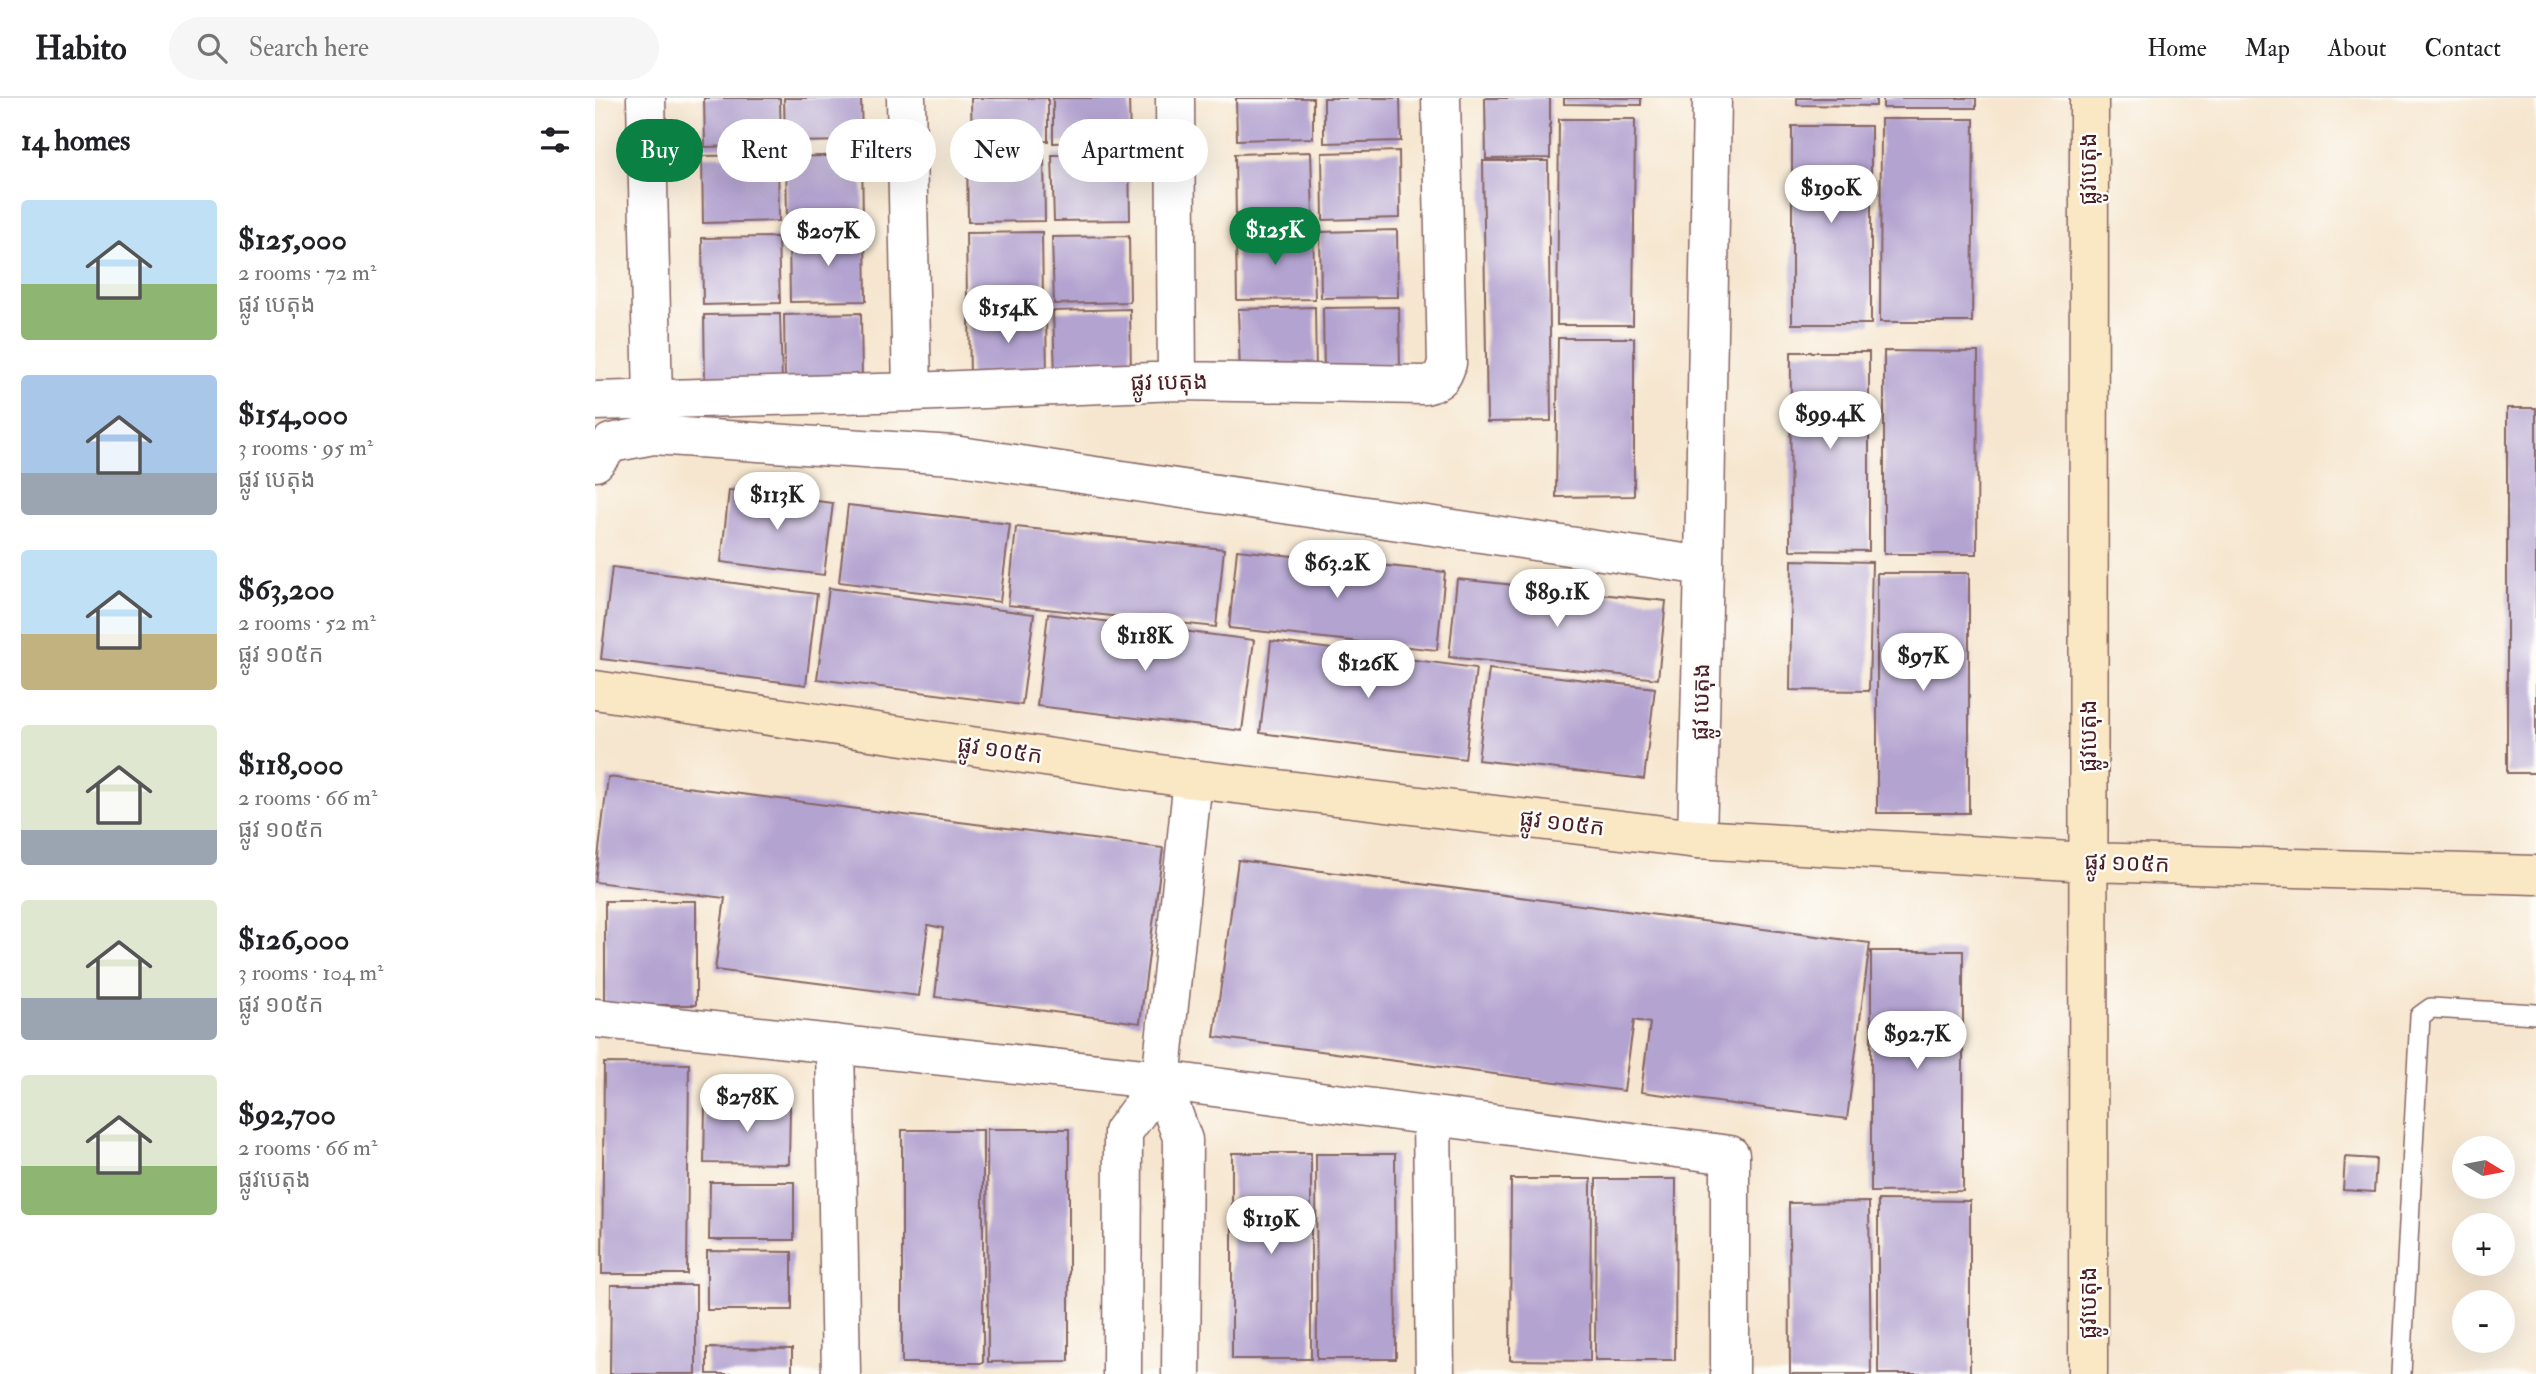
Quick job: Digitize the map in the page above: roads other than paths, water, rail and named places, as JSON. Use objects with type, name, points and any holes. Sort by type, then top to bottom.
[{"type":"main road","name":"ផ្លូវបេតុង","points":[[2088,98],[2088,1374]]},
{"type":"main road","name":"ផ្លូវ ១០៥ក","points":[[595,690],[1193,779],[1697,839],[2088,862],[2536,876]]},
{"type":"street","points":[[646,98],[653,400]]},
{"type":"street","points":[[906,98],[912,392]]},
{"type":"street","points":[[1175,98],[1177,381]]},
{"type":"street","name":"ផ្លូវ បេតុង","points":[[595,401],[1177,381],[1425,385],[1437,382],[1444,374],[1447,363],[1441,98]]},
{"type":"street","name":"ផ្លូវ បេតុង","points":[[1697,839],[1712,98]]},
{"type":"street","points":[[595,462],[611,443],[653,435],[953,455],[1704,566]]},
{"type":"street","points":[[1181,1374],[1183,1140],[1161,1080],[1193,779]]},
{"type":"street","points":[[595,1018],[1161,1080],[1730,1154],[1730,1374]]},
{"type":"street","points":[[835,1044],[841,1374]]},
{"type":"street","points":[[1122,1374],[1123,1132],[1161,1080]]},
{"type":"street","points":[[1432,1116],[1435,1374]]},
{"type":"lane","points":[[2400,1374],[2420,1016],[2431,1008],[2536,1014]]}]
